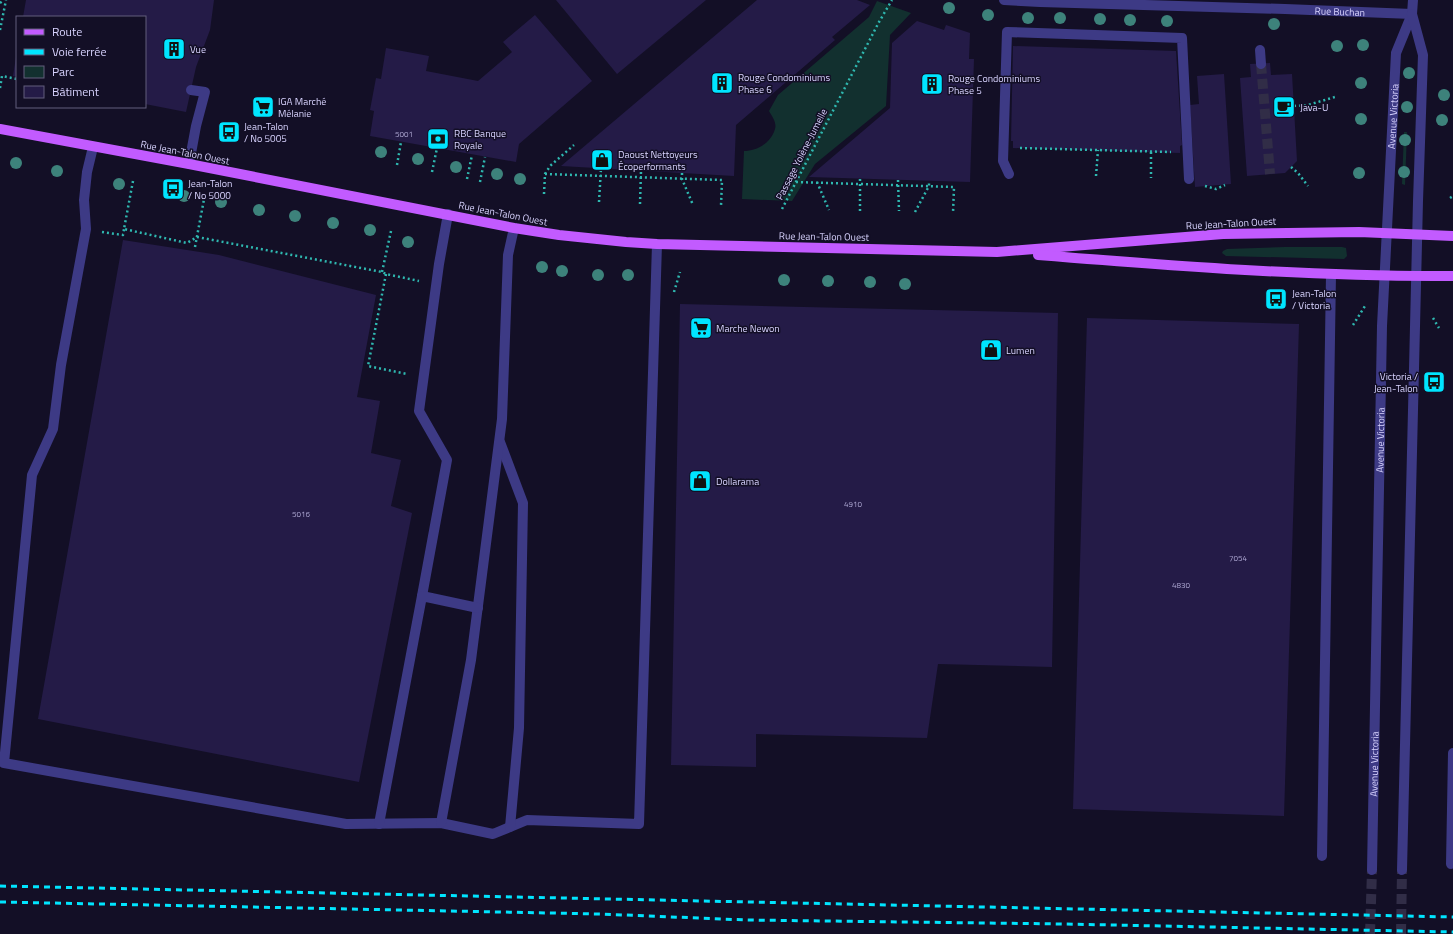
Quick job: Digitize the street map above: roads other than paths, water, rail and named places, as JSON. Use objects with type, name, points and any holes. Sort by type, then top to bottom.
[{"type":"main road","name":"Rue Jean-Talon Ouest","points":[[0,129],[189,164],[514,228],[559,235],[656,244],[1010,252],[1217,269],[1331,274],[1453,276]]},
{"type":"main road","name":"Rue Jean-Talon Ouest","points":[[1010,252],[1224,234],[1310,232],[1453,236]]},
{"type":"street","name":"Rue Buchan","points":[[1004,0],[1412,14]]},
{"type":"street","name":"Avenue Victoria","points":[[1372,870],[1384,275],[1396,53],[1412,14],[1413,0]]},
{"type":"street","name":"Avenue Victoria","points":[[1402,870],[1417,234],[1423,54],[1412,14]]},
{"type":"street","points":[[1009,174],[1003,161],[1007,32],[1182,38],[1189,179]]},
{"type":"street","points":[[1260,50],[1261,64]]},
{"type":"street","points":[[189,164],[196,126],[205,92],[191,90]]},
{"type":"street","points":[[93,147],[87,172],[84,200],[86,229],[61,365],[53,429],[32,475],[4,763],[346,824],[441,823],[493,834],[527,820],[639,824],[656,244]]},
{"type":"street","points":[[379,824],[448,460],[418,412],[439,264],[448,214]]},
{"type":"street","points":[[441,823],[471,660],[502,419],[508,255],[514,228]]},
{"type":"street","points":[[1322,856],[1331,274]]},
{"type":"street","points":[[499,440],[523,503],[519,728],[510,827]]},
{"type":"street","points":[[422,596],[478,608]]},
{"type":"street","points":[[1451,864],[1453,753]]},
{"type":"tunnel","points":[[1261,64],[1270,174]]},
{"type":"tunnel","points":[[1370,934],[1372,870]]},
{"type":"tunnel","points":[[1401,934],[1402,870]]},
{"type":"railway","points":[[0,886],[1453,917]]},
{"type":"railway","points":[[0,902],[600,914],[747,920],[1064,924],[1453,932]]},
{"type":"place","name":"Vue","points":[[174,49]]},
{"type":"place","name":"Rouge Condominiums Phase 6","points":[[722,83]]},
{"type":"place","name":"Rouge Condominiums Phase 5","points":[[932,84]]},
{"type":"place","name":"IGA Marché Mélanie","points":[[263,107]]},
{"type":"place","name":"Java-U","points":[[1284,107]]},
{"type":"place","name":"Jean-Talon / No 5005","points":[[229,132]]},
{"type":"place","name":"RBC Banque Royale","points":[[438,139]]},
{"type":"place","name":"Daoust Nettoyeurs Écoperformants","points":[[602,160]]},
{"type":"place","name":"Jean-Talon / No 5000","points":[[173,189]]},
{"type":"place","name":"Jean-Talon / Victoria","points":[[1276,299]]},
{"type":"place","name":"Marche Newon","points":[[701,328]]},
{"type":"place","name":"Lumen","points":[[991,350]]},
{"type":"place","name":"Victoria / Jean-Talon","points":[[1434,382]]},
{"type":"place","name":"Dollarama","points":[[700,481]]}]
